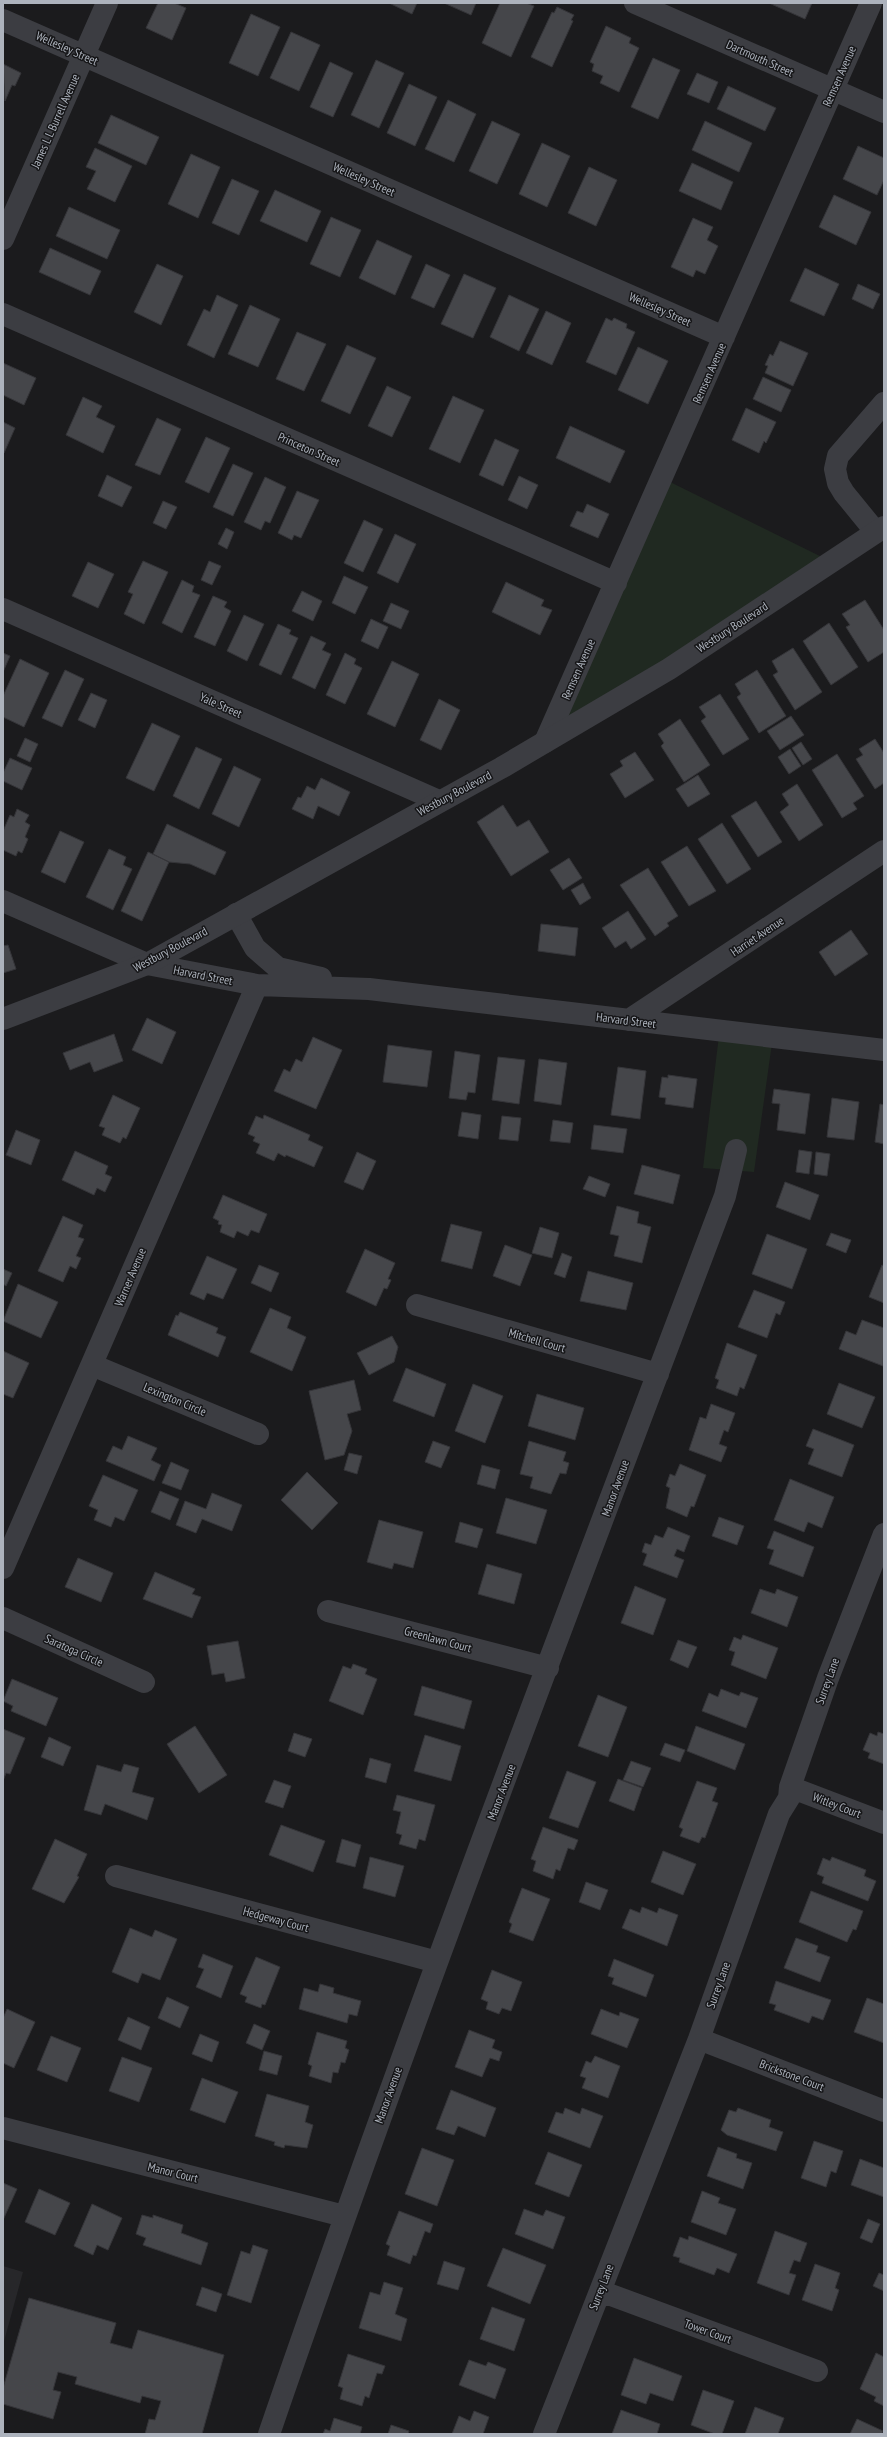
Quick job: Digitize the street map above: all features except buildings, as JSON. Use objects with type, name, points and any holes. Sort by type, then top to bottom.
[{"type":"street","name":"James L L Burrell Avenue","points":[[3,239],[107,3]]},
{"type":"street","name":"Dartmouth Street","points":[[635,3],[884,112]]},
{"type":"street","name":"Remsen Avenue","points":[[545,742],[871,3]]},
{"type":"street","name":"Wellesley Street","points":[[3,20],[724,337]]},
{"type":"street","name":"Princeton Street","points":[[3,314],[616,583]]},
{"type":"street","points":[[880,529],[844,493],[838,483],[835,469],[838,456],[884,403]]},
{"type":"street","name":"Westbury Boulevard","points":[[3,1020],[146,964],[545,742],[669,669],[880,529]]},
{"type":"street","name":"Yale Street","points":[[3,609],[439,801]]},
{"type":"street","name":"Harriet Avenue","points":[[629,1020],[884,851]]},
{"type":"street","name":"Harvard Street","points":[[3,901],[146,964],[257,985],[369,989],[884,1050]]},
{"type":"street","name":"Harvard Street","points":[[236,914],[255,948],[278,968],[369,989]]},
{"type":"street","name":"Warner Avenue","points":[[3,1568],[10,1533],[92,1365],[257,985]]},
{"type":"street","name":"Manor Avenue","points":[[268,2434],[344,2216],[437,1962],[725,1196],[736,1150]]},
{"type":"street","name":"Mitchell Court","points":[[417,1305],[658,1374]]},
{"type":"street","name":"Lexington Circle","points":[[92,1365],[258,1434]]},
{"type":"street","name":"Surrey Lane","points":[[544,2434],[699,2039],[779,1814],[788,1798],[790,1787],[828,1678],[884,1534]]},
{"type":"street","name":"Greenlawn Court","points":[[328,1611],[548,1668]]},
{"type":"street","name":"Saratoga Circle","points":[[3,1618],[144,1682]]},
{"type":"street","name":"Witley Court","points":[[790,1787],[884,1823]]},
{"type":"street","name":"Hedgeway Court","points":[[116,1876],[437,1962]]},
{"type":"street","name":"Brickstone Court","points":[[699,2039],[884,2111]]},
{"type":"street","name":"Manor Court","points":[[3,2128],[344,2216]]},
{"type":"street","name":"Tower Court","points":[[600,2291],[817,2371]]},
{"type":"shaded area","points":[[662,478],[832,562],[545,742]]},
{"type":"shaded area","points":[[719,1035],[772,1043],[754,1172],[703,1168]]},
{"type":"shaded area","points":[[3,2266],[23,2272],[3,2345]]}]
